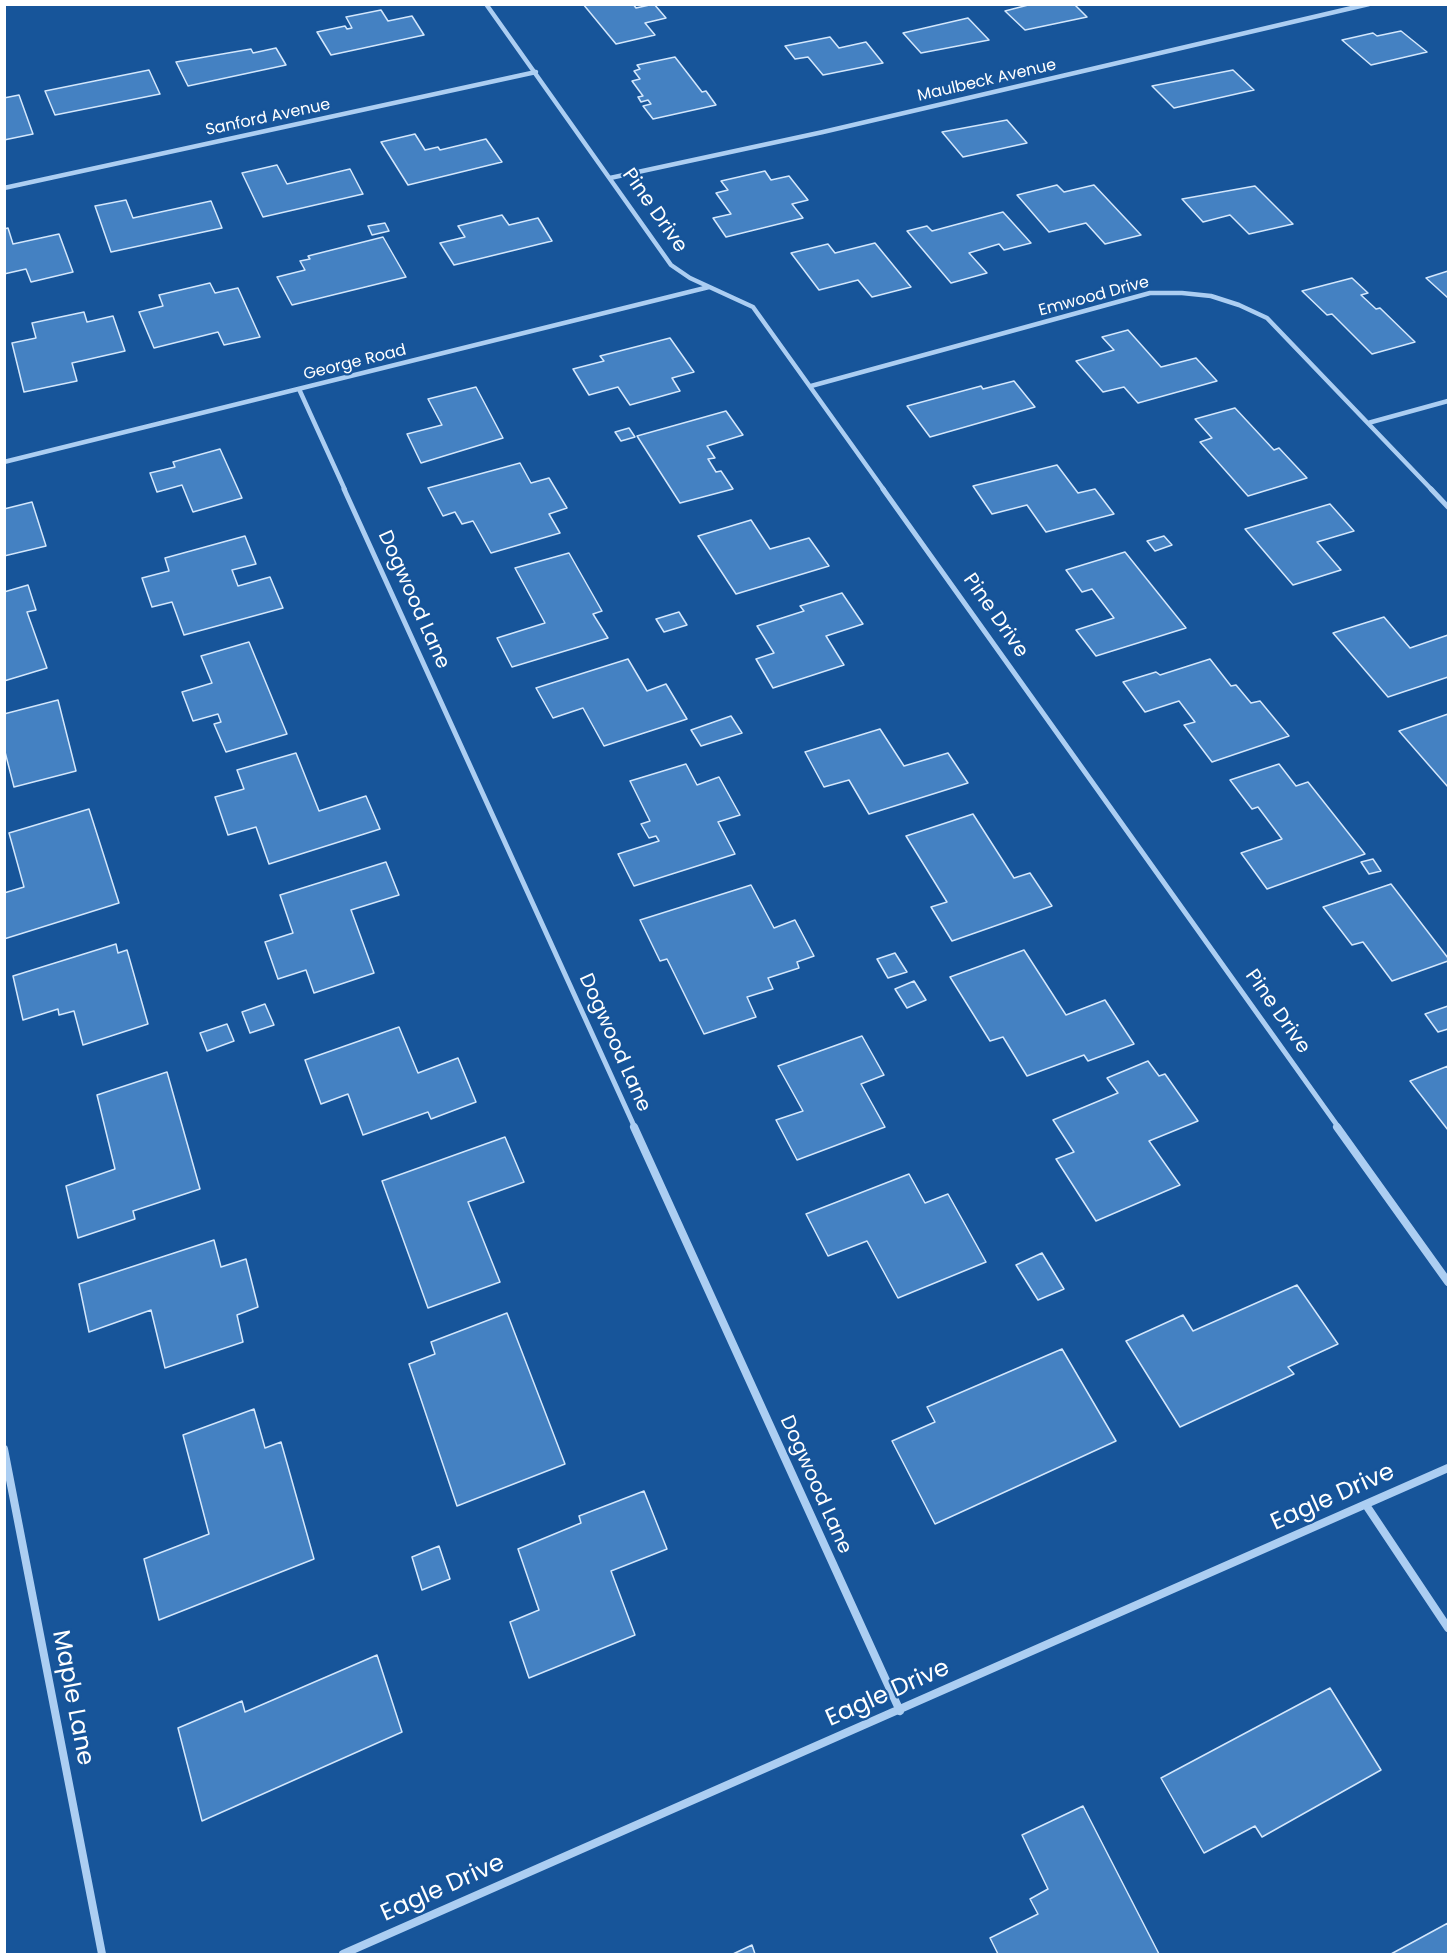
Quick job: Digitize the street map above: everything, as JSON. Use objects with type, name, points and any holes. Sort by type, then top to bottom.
[{"type":"street","name":"Pine Drive","points":[[486,4],[671,265],[686,278],[733,294],[753,307],[1449,1282]]},
{"type":"street","name":"Maulbeck Avenue","points":[[610,178],[823,132],[1370,4]]},
{"type":"street","name":"Sanford Avenue","points":[[4,188],[536,72]]},
{"type":"street","name":"George Road","points":[[4,462],[710,287]]},
{"type":"street","name":"Emwood Drive","points":[[811,386],[1150,293],[1180,291],[1213,295],[1243,304],[1267,318],[1449,507]]},
{"type":"street","name":"Dogwood Lane","points":[[299,389],[900,1710]]},
{"type":"street","points":[[1368,423],[1449,401]]},
{"type":"street","name":"Maple Lane","points":[[4,1449],[102,1954]]},
{"type":"street","name":"Eagle Drive","points":[[343,1954],[1449,1468]]},
{"type":"street","points":[[1366,1505],[1449,1628]]},
{"type":"building","points":[[583,4],[633,4],[636,8],[654,4],[666,18],[645,23],[655,35],[616,44]]},
{"type":"building","points":[[1032,4],[1074,4],[1087,17],[1025,30],[1005,11]]},
{"type":"building","points":[[381,10],[388,21],[412,16],[424,35],[331,55],[317,32],[345,26],[347,29],[352,28],[346,17]]},
{"type":"building","points":[[968,18],[989,40],[921,53],[903,33]]},
{"type":"building","points":[[1401,31],[1427,52],[1371,65],[1342,40],[1373,33],[1377,36]]},
{"type":"building","points":[[830,37],[839,48],[866,42],[883,63],[823,75],[808,57],[795,59],[785,46]]},
{"type":"building","points":[[276,48],[286,65],[188,86],[176,62],[251,49],[253,53]]},
{"type":"building","points":[[675,57],[702,92],[706,91],[716,105],[653,119],[643,106],[651,104],[648,100],[641,102],[638,97],[643,96],[632,81],[640,79],[634,71],[640,69],[637,65]]},
{"type":"building","points":[[149,70],[160,94],[55,115],[45,91]]},
{"type":"building","points":[[1233,70],[1254,90],[1174,108],[1152,86]]},
{"type":"building","points":[[19,95],[33,134],[4,140],[4,98]]},
{"type":"building","points":[[1007,120],[1027,143],[963,157],[942,132]]},
{"type":"building","points":[[415,134],[425,150],[438,147],[440,150],[486,139],[502,162],[408,185],[381,142]]},
{"type":"building","points":[[277,165],[287,184],[350,169],[363,194],[263,217],[242,173]]},
{"type":"building","points":[[765,171],[771,180],[789,176],[808,200],[792,204],[803,218],[726,237],[713,218],[731,214],[716,193],[728,190],[721,181]]},
{"type":"building","points":[[1057,185],[1064,192],[1094,185],[1141,235],[1105,244],[1086,223],[1049,232],[1017,195]]},
{"type":"building","points":[[1255,186],[1293,224],[1249,234],[1230,215],[1203,222],[1182,199]]},
{"type":"building","points":[[126,200],[133,218],[211,201],[222,228],[111,252],[95,206]]},
{"type":"building","points":[[1003,212],[1031,243],[1004,250],[999,244],[969,253],[987,273],[951,283],[907,231],[927,226],[932,231]]},
{"type":"building","points":[[502,215],[509,225],[538,218],[552,241],[454,265],[440,243],[465,237],[458,226]]},
{"type":"building","points":[[385,223],[389,231],[372,235],[368,226]]},
{"type":"building","points":[[8,228],[13,244],[59,234],[73,272],[31,282],[26,269],[4,274],[4,229]]},
{"type":"building","points":[[383,237],[406,277],[292,305],[277,277],[305,270],[300,261],[310,259],[308,256]]},
{"type":"building","points":[[875,243],[911,287],[872,297],[858,280],[819,290],[791,253],[828,244],[835,253]]},
{"type":"building","points":[[1448,271],[1448,298],[1426,278]]},
{"type":"building","points":[[1352,278],[1368,293],[1361,295],[1376,309],[1380,308],[1415,342],[1372,354],[1332,314],[1327,315],[1302,291]]},
{"type":"building","points":[[210,283],[215,293],[238,288],[260,337],[224,345],[218,332],[154,348],[139,312],[163,306],[159,295]]},
{"type":"building","points":[[84,312],[87,322],[113,316],[125,351],[72,363],[77,381],[24,392],[12,343],[36,338],[32,323]]},
{"type":"building","points":[[1128,330],[1161,367],[1196,358],[1217,381],[1138,403],[1124,387],[1103,392],[1076,361],[1114,350],[1102,337]]},
{"type":"building","points":[[670,338],[694,372],[672,378],[680,391],[630,405],[618,387],[589,395],[573,369],[604,361],[600,356]]},
{"type":"building","points":[[1014,381],[1035,407],[930,437],[907,406],[981,386],[983,389]]},
{"type":"building","points":[[476,387],[503,438],[421,463],[407,434],[442,425],[428,399]]},
{"type":"building","points":[[1235,408],[1274,450],[1279,448],[1307,478],[1248,496],[1200,442],[1212,438],[1195,419]]},
{"type":"building","points":[[726,411],[743,435],[707,446],[715,458],[708,459],[716,472],[721,471],[733,489],[680,503],[637,436]]},
{"type":"building","points":[[629,428],[635,437],[621,441],[615,432]]},
{"type":"building","points":[[220,449],[242,498],[193,512],[182,485],[157,492],[150,473],[175,467],[173,462]]},
{"type":"building","points":[[520,463],[531,483],[549,478],[567,508],[549,514],[560,533],[491,553],[473,521],[462,524],[455,512],[443,516],[428,488]]},
{"type":"building","points":[[1057,465],[1078,493],[1095,489],[1114,514],[1046,532],[1027,505],[992,514],[973,486]]},
{"type":"building","points":[[32,502],[46,546],[4,556],[4,509]]},
{"type":"building","points":[[1330,504],[1354,531],[1317,542],[1341,570],[1293,585],[1245,529]]},
{"type":"building","points":[[751,520],[770,549],[809,538],[829,566],[736,594],[698,536]]},
{"type":"building","points":[[245,536],[256,564],[232,570],[238,586],[270,577],[283,608],[184,635],[172,602],[152,607],[142,578],[169,571],[165,558]]},
{"type":"building","points":[[1164,536],[1172,545],[1155,551],[1147,541]]},
{"type":"building","points":[[1125,552],[1186,628],[1096,656],[1076,630],[1114,618],[1092,589],[1082,592],[1066,570]]},
{"type":"building","points":[[569,553],[602,611],[593,614],[608,638],[512,667],[497,638],[545,623],[515,568]]},
{"type":"building","points":[[28,585],[36,610],[27,612],[47,668],[4,681],[4,592]]},
{"type":"building","points":[[842,593],[863,624],[826,636],[844,665],[773,688],[756,659],[774,653],[757,626],[804,611],[800,606]]},
{"type":"building","points":[[679,612],[687,625],[664,632],[656,619]]},
{"type":"building","points":[[1384,617],[1410,648],[1448,635],[1448,677],[1388,697],[1333,633]]},
{"type":"building","points":[[249,642],[287,734],[226,752],[214,724],[221,722],[218,714],[193,721],[182,692],[212,683],[201,656]]},
{"type":"building","points":[[628,659],[647,691],[666,684],[687,719],[604,746],[583,708],[553,718],[536,688]]},
{"type":"building","points":[[1210,659],[1231,686],[1236,685],[1251,703],[1260,701],[1289,736],[1212,762],[1184,725],[1195,722],[1179,701],[1145,712],[1123,682],[1156,672],[1160,675]]},
{"type":"building","points":[[58,700],[76,771],[14,787],[4,748],[4,714]]},
{"type":"building","points":[[1448,714],[1448,787],[1399,731]]},
{"type":"building","points":[[731,716],[742,733],[701,746],[691,730]]},
{"type":"building","points":[[880,729],[904,766],[948,753],[968,783],[869,814],[849,780],[824,787],[805,752]]},
{"type":"building","points":[[296,753],[319,811],[366,796],[380,829],[269,864],[256,827],[228,835],[215,797],[244,789],[237,770]]},
{"type":"building","points":[[686,764],[697,785],[719,777],[740,815],[718,822],[735,854],[634,886],[618,854],[659,841],[656,836],[649,838],[641,824],[650,821],[630,781]]},
{"type":"building","points":[[1279,764],[1296,786],[1308,782],[1365,854],[1267,889],[1241,853],[1282,839],[1258,807],[1252,809],[1230,780]]},
{"type":"building","points":[[89,809],[119,903],[4,939],[4,893],[24,887],[9,833]]},
{"type":"building","points":[[973,814],[1014,878],[1030,873],[1052,906],[952,941],[931,907],[947,902],[906,836]]},
{"type":"building","points":[[1373,859],[1381,871],[1369,874],[1361,862]]},
{"type":"building","points":[[386,862],[399,895],[351,910],[374,973],[314,993],[306,970],[278,979],[265,942],[293,933],[280,895]]},
{"type":"building","points":[[1391,884],[1448,958],[1448,961],[1392,981],[1363,942],[1352,945],[1323,907]]},
{"type":"building","points":[[751,885],[774,928],[795,920],[814,956],[797,962],[799,968],[768,978],[773,989],[747,997],[756,1017],[704,1034],[667,959],[660,961],[640,920]]},
{"type":"building","points":[[116,944],[118,953],[127,950],[148,1024],[83,1045],[74,1011],[59,1015],[58,1009],[23,1020],[13,976]]},
{"type":"building","points":[[1024,950],[1066,1015],[1105,1000],[1134,1044],[1088,1061],[1084,1055],[1027,1076],[1003,1037],[990,1041],[950,977]]},
{"type":"building","points":[[895,953],[907,972],[888,978],[877,959]]},
{"type":"building","points":[[914,981],[926,1000],[907,1008],[895,989]]},
{"type":"building","points":[[265,1004],[274,1025],[250,1033],[242,1012]]},
{"type":"building","points":[[1448,1006],[1448,1029],[1438,1032],[1425,1014]]},
{"type":"building","points":[[227,1024],[234,1041],[207,1051],[200,1033]]},
{"type":"building","points":[[399,1027],[418,1073],[458,1058],[476,1102],[431,1119],[428,1112],[363,1135],[348,1094],[321,1104],[305,1060]]},
{"type":"building","points":[[862,1036],[884,1075],[861,1084],[885,1127],[797,1160],[776,1120],[803,1111],[778,1066]]},
{"type":"building","points":[[1148,1061],[1159,1076],[1165,1074],[1198,1121],[1149,1141],[1180,1185],[1096,1221],[1056,1159],[1074,1152],[1053,1120],[1118,1093],[1107,1078]]},
{"type":"building","points":[[1448,1066],[1448,1130],[1410,1081]]},
{"type":"building","points":[[167,1072],[200,1189],[133,1211],[135,1219],[78,1238],[66,1186],[115,1169],[97,1095]]},
{"type":"building","points":[[505,1137],[524,1182],[468,1202],[500,1282],[428,1308],[382,1181]]},
{"type":"building","points":[[909,1174],[925,1203],[948,1194],[986,1262],[898,1298],[867,1241],[828,1256],[806,1214]]},
{"type":"building","points":[[214,1240],[221,1267],[246,1259],[258,1307],[237,1315],[243,1342],[165,1368],[151,1310],[89,1332],[79,1284]]},
{"type":"building","points":[[1042,1253],[1064,1289],[1038,1300],[1016,1265]]},
{"type":"building","points":[[1297,1285],[1338,1344],[1288,1367],[1294,1374],[1180,1427],[1126,1341],[1183,1315],[1193,1331]]},
{"type":"building","points":[[507,1313],[565,1464],[457,1506],[409,1364],[435,1354],[431,1342]]},
{"type":"building","points":[[1062,1349],[1116,1441],[935,1524],[892,1441],[935,1422],[927,1407]]},
{"type":"building","points":[[254,1409],[265,1448],[281,1442],[314,1559],[159,1620],[144,1559],[209,1534],[183,1435]]},
{"type":"building","points":[[644,1491],[667,1549],[611,1571],[635,1635],[529,1678],[510,1622],[539,1610],[518,1549],[581,1523],[579,1516]]},
{"type":"building","points":[[439,1546],[450,1579],[422,1590],[412,1557]]},
{"type":"building","points":[[377,1655],[402,1732],[202,1821],[178,1728],[242,1701],[245,1712]]},
{"type":"building","points":[[1330,1688],[1381,1770],[1262,1837],[1255,1826],[1204,1853],[1161,1778]]},
{"type":"building","points":[[1083,1806],[1159,1954],[998,1954],[990,1938],[1038,1914],[1030,1899],[1048,1889],[1022,1835]]},
{"type":"building","points":[[1448,1923],[1448,1954],[1391,1954]]},
{"type":"building","points":[[752,1945],[755,1954],[733,1954]]}]
